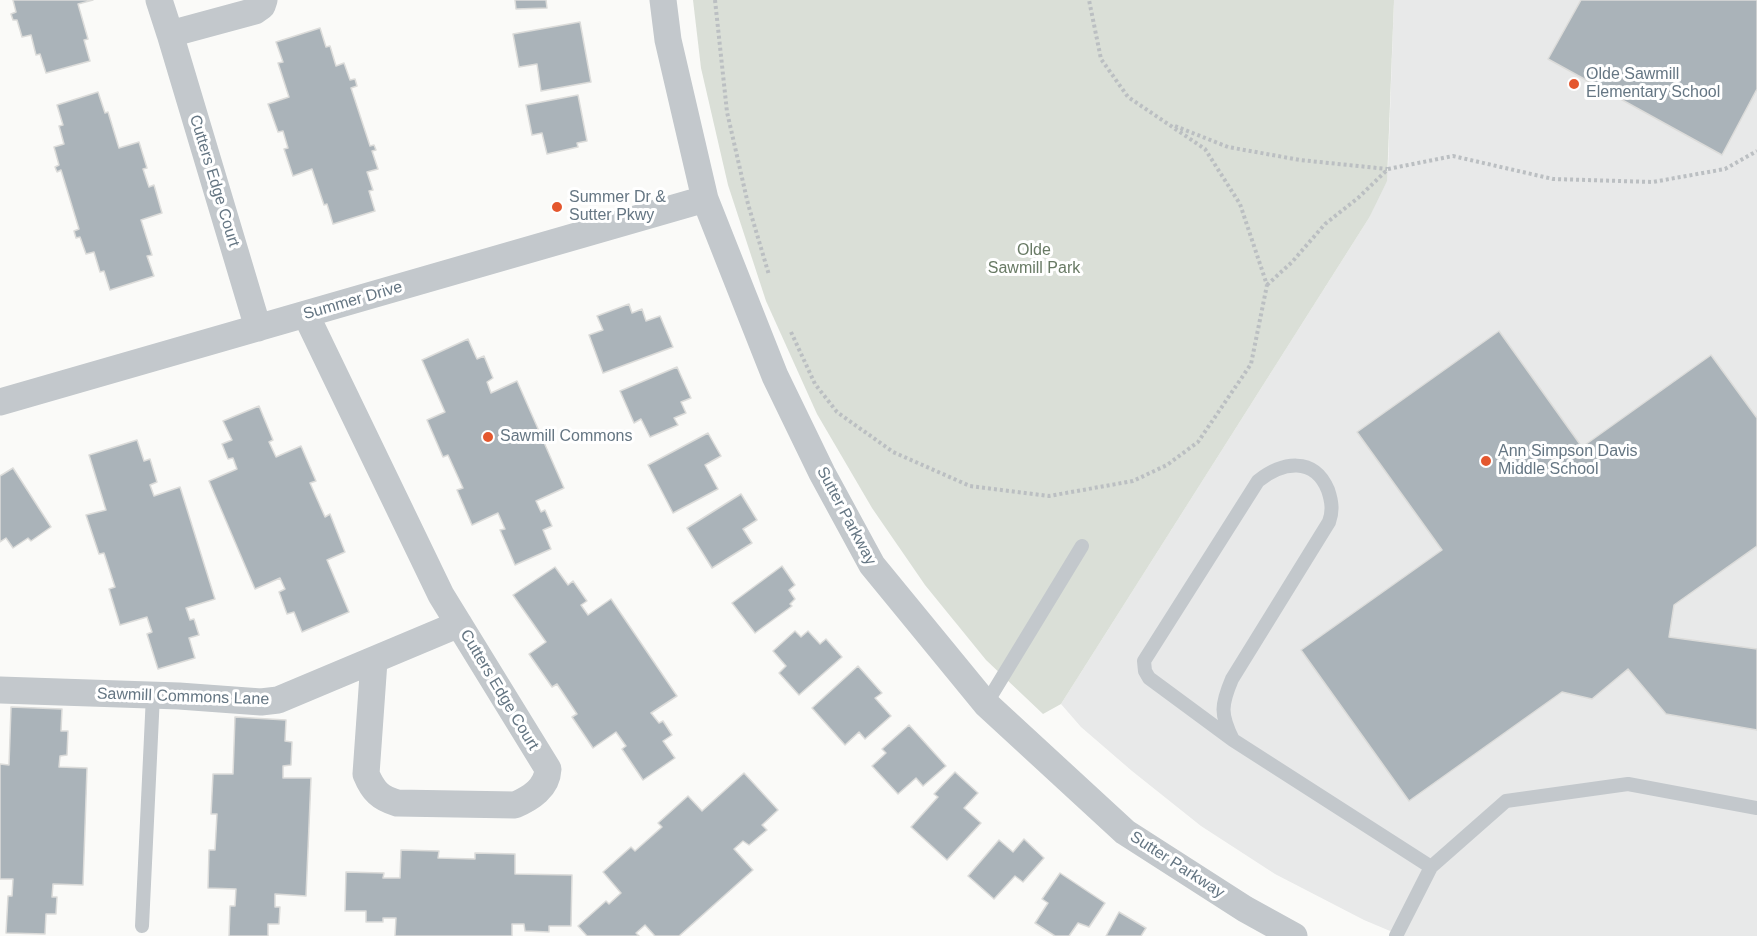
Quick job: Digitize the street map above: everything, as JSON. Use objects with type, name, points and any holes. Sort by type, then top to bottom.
[{"type":"street","name":"Cutters Edge Court","points":[[159,0],[258,328]]},
{"type":"street","points":[[170,34],[255,11],[262,6],[264,0]]},
{"type":"street","name":"Sutter Parkway","points":[[663,0],[668,40],[705,199],[775,376],[822,473],[872,565],[986,704],[1125,832],[1245,909],[1294,936]]},
{"type":"street","name":"Summer Drive","points":[[0,402],[705,199]]},
{"type":"street","name":"Cutters Edge Court","points":[[306,315],[441,595],[548,770],[548,779],[542,788],[528,800],[515,806],[397,803],[383,798],[372,788],[366,774],[374,661]]},
{"type":"street","name":"Sawmill Commons Lane","points":[[0,690],[153,695],[261,702],[278,700],[459,624]]},
{"type":"lane","points":[[1233,740],[1223,716],[1224,696],[1232,679],[1329,522],[1332,513],[1331,501],[1321,478],[1313,471],[1293,465],[1278,468],[1258,481],[1144,661],[1145,671],[1149,678],[1233,740],[1431,867]]},
{"type":"lane","points":[[986,704],[1082,546]]},
{"type":"lane","points":[[142,926],[153,695]]},
{"type":"lane","points":[[1396,936],[1431,867],[1506,801],[1628,784],[1757,808]]},
{"type":"path","points":[[715,0],[727,112],[748,204],[771,283]]},
{"type":"path","points":[[788,324],[815,384],[837,412],[893,452],[970,486],[1049,496],[1133,481],[1167,465],[1198,442],[1251,364],[1267,285],[1240,204],[1205,149],[1128,97],[1101,59],[1089,0]]},
{"type":"path","points":[[1168,123],[1228,147],[1300,160],[1388,169],[1453,156],[1553,179],[1653,182],[1725,170],[1757,151]]},
{"type":"path","points":[[1267,285],[1292,262],[1325,225],[1388,169]]},
{"type":"shaded area","name":"Ann Simpson Davis Middle School","points":[[1394,0],[1757,0],[1757,936],[1402,936],[1364,920],[1275,874],[1201,826],[1081,727],[1061,704],[1369,218],[1388,169]]},
{"type":"green space","name":"Olde Sawmill Park","points":[[693,0],[1394,0],[1387,181],[1369,218],[1061,704],[1043,714],[986,660],[925,585],[872,508],[817,414],[766,301],[728,185],[701,68]]},
{"type":"building","points":[[13,0],[93,0],[78,4],[88,39],[84,40],[90,61],[46,73],[40,54],[36,55],[31,35],[22,37],[17,20],[13,20],[11,14],[16,12]]},
{"type":"building","points":[[515,0],[546,0],[547,8],[516,9]]},
{"type":"building","name":"Olde Sawmill Elementary School","points":[[1581,0],[1757,0],[1757,89],[1722,155],[1548,59]]},
{"type":"building","points":[[580,22],[591,82],[541,91],[537,64],[519,67],[513,34]]},
{"type":"building","points":[[320,28],[326,47],[330,46],[336,66],[344,63],[350,80],[355,79],[357,86],[351,88],[370,146],[374,145],[376,150],[372,151],[378,169],[367,172],[373,190],[369,191],[375,211],[333,224],[312,169],[293,176],[284,149],[288,148],[283,131],[278,132],[268,104],[289,97],[278,63],[283,62],[276,42]]},
{"type":"building","points":[[98,92],[105,113],[108,112],[119,148],[139,142],[147,168],[143,169],[149,187],[154,185],[162,213],[141,220],[152,255],[147,256],[154,276],[110,290],[104,271],[100,272],[94,252],[86,254],[80,237],[76,238],[74,231],[79,229],[61,170],[57,172],[55,167],[59,165],[54,147],[64,144],[59,126],[63,125],[57,105]]},
{"type":"building","points":[[578,95],[587,141],[577,143],[578,147],[547,154],[542,133],[532,135],[526,105]]},
{"type":"building","points":[[629,304],[632,313],[642,309],[646,321],[660,316],[673,347],[603,373],[589,335],[603,330],[597,316]]},
{"type":"building","name":"Ann Simpson Davis Middle School","points":[[1499,331],[1582,447],[1711,355],[1757,418],[1757,546],[1674,605],[1669,637],[1757,649],[1757,730],[1666,714],[1628,669],[1592,699],[1562,692],[1409,801],[1301,650],[1442,550],[1357,432]]},
{"type":"building","name":"Sawmill Commons","points":[[468,339],[477,359],[484,356],[493,378],[487,382],[491,393],[517,381],[564,488],[536,501],[541,512],[545,510],[552,526],[543,530],[551,549],[515,565],[500,530],[505,529],[498,513],[472,525],[457,490],[463,488],[448,455],[443,457],[427,420],[445,412],[422,360]]},
{"type":"building","points":[[677,367],[691,398],[681,402],[686,413],[674,418],[678,425],[650,437],[641,419],[634,423],[620,391]]},
{"type":"building","points":[[259,406],[273,440],[269,442],[276,457],[301,446],[316,481],[310,483],[325,517],[330,514],[345,552],[327,560],[349,612],[302,632],[294,612],[287,614],[279,592],[285,589],[280,578],[255,589],[209,481],[237,469],[233,458],[228,459],[222,444],[232,440],[223,421]]},
{"type":"building","points":[[708,433],[721,456],[705,465],[718,489],[673,513],[648,465]]},
{"type":"building","points":[[137,440],[144,461],[150,459],[157,482],[150,485],[154,496],[180,487],[215,599],[186,608],[190,620],[194,619],[199,635],[189,638],[195,658],[158,669],[147,634],[152,632],[147,617],[120,625],[109,589],[115,587],[104,553],[99,554],[86,515],[106,510],[89,455]]},
{"type":"building","points":[[13,468],[51,527],[31,541],[28,538],[13,548],[6,538],[0,542],[0,476]]},
{"type":"building","points":[[741,494],[757,520],[743,529],[752,543],[712,568],[687,528]]},
{"type":"building","points":[[782,566],[795,585],[789,590],[795,599],[790,604],[792,606],[755,633],[732,603]]},
{"type":"building","points":[[555,567],[568,585],[573,581],[587,601],[581,605],[588,615],[611,599],[677,696],[651,713],[659,723],[663,721],[672,735],[663,741],[675,758],[643,780],[622,749],[626,746],[616,732],[593,748],[572,717],[577,714],[557,684],[552,687],[529,654],[546,642],[513,595]]},
{"type":"building","points":[[795,631],[801,637],[808,631],[820,644],[826,639],[842,657],[799,695],[779,673],[786,666],[773,651]]},
{"type":"building","points":[[858,666],[882,693],[875,698],[891,716],[865,739],[859,732],[845,745],[812,708]]},
{"type":"building","points":[[11,707],[62,709],[61,731],[68,731],[67,755],[60,756],[59,767],[87,768],[83,885],[53,884],[52,897],[57,897],[56,914],[46,914],[45,934],[6,933],[8,896],[12,896],[13,879],[0,879],[0,764],[9,765]]},
{"type":"building","points":[[235,717],[286,720],[285,741],[292,742],[291,765],[283,766],[283,778],[311,778],[306,896],[275,894],[275,907],[280,907],[279,924],[268,924],[268,936],[229,936],[230,906],[235,906],[236,889],[208,888],[209,850],[215,850],[217,814],[211,814],[213,774],[233,774]]},
{"type":"building","points":[[909,725],[946,766],[923,786],[916,778],[898,794],[872,766],[886,753],[882,749]]},
{"type":"building","points":[[955,772],[978,793],[964,808],[981,823],[947,860],[911,827],[938,797],[934,794]]},
{"type":"building","points":[[744,773],[778,810],[762,825],[767,830],[749,845],[743,841],[734,849],[753,870],[679,936],[655,936],[645,925],[636,933],[639,936],[587,936],[578,926],[606,901],[609,904],[621,893],[603,872],[631,847],[635,851],[662,827],[658,823],[688,796],[702,811]]},
{"type":"building","points":[[1024,839],[1044,858],[1023,882],[1015,876],[994,899],[968,876],[999,840],[1013,852]]},
{"type":"building","points":[[401,850],[439,851],[438,858],[475,859],[475,853],[515,854],[515,874],[572,875],[571,926],[549,926],[549,932],[525,931],[524,924],[512,924],[512,936],[395,936],[396,918],[383,918],[383,922],[366,922],[366,911],[345,911],[346,872],[384,873],[383,878],[400,878]]},
{"type":"building","points":[[1060,873],[1105,903],[1089,927],[1078,923],[1069,936],[1055,936],[1035,923],[1048,903],[1042,899]]},
{"type":"building","points":[[1119,912],[1146,928],[1141,936],[1106,936]]},
{"type":"place","name":"Olde Sawmill Elementary School","points":[[1574,84]]},
{"type":"place","name":"Summer Dr & Sutter Pkwy","points":[[557,207]]},
{"type":"place","name":"Sawmill Commons","points":[[488,437]]},
{"type":"place","name":"Ann Simpson Davis Middle School","points":[[1486,461]]}]
